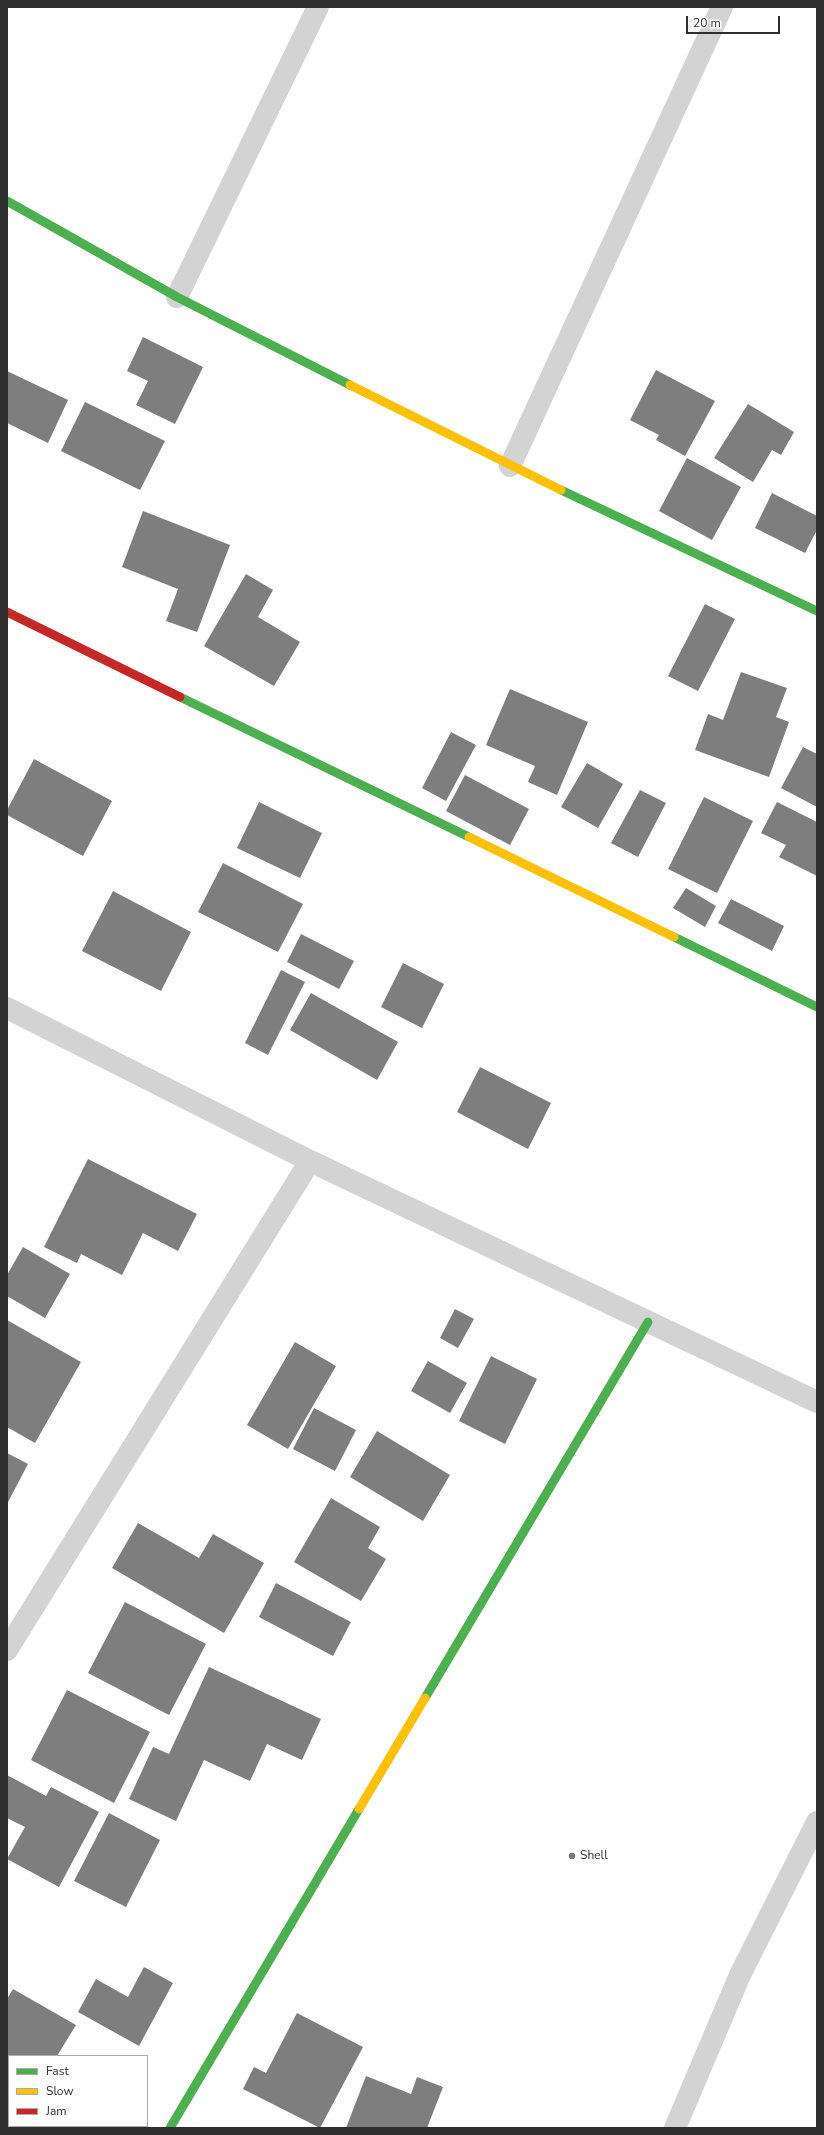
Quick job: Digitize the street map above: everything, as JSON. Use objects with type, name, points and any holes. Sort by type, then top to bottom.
[{"type":"street","points":[[177,297],[318,7]]},
{"type":"street","points":[[510,466],[722,7]]},
{"type":"street","points":[[7,201],[177,297],[510,466],[817,611]]},
{"type":"street","points":[[7,612],[817,1007]]},
{"type":"street","points":[[7,1008],[310,1161],[817,1402]]},
{"type":"street","points":[[7,1650],[310,1161]]},
{"type":"street","points":[[170,2128],[648,1322]]},
{"type":"street","points":[[675,2128],[740,1975],[817,1822]]},
{"type":"building","points":[[143,337],[203,367],[175,424],[136,405],[148,381],[127,371]]},
{"type":"building","points":[[656,370],[715,401],[685,456],[656,440],[659,435],[630,420]]},
{"type":"building","points":[[7,371],[68,400],[48,443],[7,423]]},
{"type":"building","points":[[85,402],[165,441],[140,490],[61,451]]},
{"type":"building","points":[[748,404],[794,432],[781,455],[772,450],[753,482],[714,458]]},
{"type":"building","points":[[687,458],[741,487],[712,540],[659,511]]},
{"type":"building","points":[[772,493],[817,516],[817,530],[805,553],[755,528]]},
{"type":"building","points":[[143,511],[230,545],[197,632],[166,621],[178,589],[122,567]]},
{"type":"building","points":[[246,574],[273,590],[258,617],[300,642],[274,686],[204,646]]},
{"type":"building","points":[[705,604],[735,619],[698,691],[668,676]]},
{"type":"building","points":[[741,672],[787,688],[776,717],[789,722],[769,777],[695,750],[708,714],[723,720]]},
{"type":"building","points":[[510,689],[588,722],[557,795],[528,782],[535,766],[486,745]]},
{"type":"building","points":[[451,732],[476,745],[446,801],[422,788]]},
{"type":"building","points":[[803,747],[817,754],[817,807],[781,788]]},
{"type":"building","points":[[34,759],[112,801],[83,856],[7,815],[7,810]]},
{"type":"building","points":[[587,763],[623,784],[598,828],[561,807]]},
{"type":"building","points":[[465,775],[529,809],[510,845],[446,811]]},
{"type":"building","points":[[640,790],[666,803],[638,857],[611,843]]},
{"type":"building","points":[[704,797],[753,821],[717,893],[668,869]]},
{"type":"building","points":[[259,802],[322,833],[300,878],[237,848]]},
{"type":"building","points":[[777,802],[817,822],[817,876],[779,857],[786,845],[761,833]]},
{"type":"building","points":[[223,863],[303,904],[278,952],[198,912]]},
{"type":"building","points":[[686,888],[716,906],[705,927],[673,908]]},
{"type":"building","points":[[113,891],[191,932],[161,991],[82,951]]},
{"type":"building","points":[[731,899],[784,926],[772,951],[718,923]]},
{"type":"building","points":[[301,934],[354,961],[339,989],[287,962]]},
{"type":"building","points":[[403,963],[444,984],[422,1028],[381,1007]]},
{"type":"building","points":[[281,970],[305,982],[268,1055],[245,1043]]},
{"type":"building","points":[[311,993],[398,1042],[377,1080],[290,1030]]},
{"type":"building","points":[[480,1067],[551,1103],[528,1149],[457,1112]]},
{"type":"building","points":[[88,1159],[197,1214],[178,1251],[143,1233],[122,1275],[81,1254],[77,1263],[44,1247]]},
{"type":"building","points":[[23,1247],[70,1274],[45,1318],[7,1296],[7,1275]]},
{"type":"building","points":[[455,1309],[474,1319],[458,1348],[440,1338]]},
{"type":"building","points":[[7,1320],[81,1362],[35,1443],[7,1427]]},
{"type":"building","points":[[295,1342],[336,1366],[288,1449],[247,1425]]},
{"type":"building","points":[[491,1356],[537,1379],[505,1444],[459,1421]]},
{"type":"building","points":[[428,1361],[467,1383],[450,1413],[411,1391]]},
{"type":"building","points":[[314,1408],[356,1430],[335,1471],[293,1449]]},
{"type":"building","points":[[377,1431],[450,1475],[423,1521],[350,1477]]},
{"type":"building","points":[[7,1453],[28,1464],[7,1504]]},
{"type":"building","points":[[331,1498],[380,1527],[368,1548],[386,1559],[361,1601],[294,1562]]},
{"type":"building","points":[[138,1523],[199,1558],[213,1534],[264,1563],[224,1633],[112,1568]]},
{"type":"building","points":[[276,1583],[351,1622],[333,1656],[259,1617]]},
{"type":"building","points":[[125,1602],[206,1644],[169,1715],[88,1673]]},
{"type":"building","points":[[209,1667],[321,1719],[302,1760],[267,1744],[250,1781],[204,1760],[176,1821],[129,1799],[153,1747],[169,1754]]},
{"type":"building","points":[[67,1690],[150,1732],[114,1803],[31,1760]]},
{"type":"building","points":[[7,1775],[46,1796],[51,1787],[99,1812],[59,1887],[7,1859],[25,1827],[7,1818]]},
{"type":"building","points":[[109,1813],[160,1840],[126,1907],[74,1881]]},
{"type":"building","points":[[144,1967],[173,1983],[139,2046],[78,2012],[96,1979],[128,1997]]},
{"type":"building","points":[[13,1989],[76,2025],[58,2055],[8,2055],[8,2078],[7,2077],[7,1999]]},
{"type":"building","points":[[297,2013],[363,2047],[320,2128],[243,2089],[254,2067],[266,2073]]},
{"type":"building","points":[[366,2076],[411,2094],[417,2077],[443,2087],[427,2128],[346,2128]]},
{"type":"traffic: fast","points":[[7,201],[177,297],[350,385]]},
{"type":"traffic: fast","points":[[561,490],[817,611]]},
{"type":"traffic: fast","points":[[180,697],[469,837]]},
{"type":"traffic: fast","points":[[674,937],[817,1007]]},
{"type":"traffic: fast","points":[[425,1698],[648,1322]]},
{"type":"traffic: fast","points":[[170,2128],[359,1809]]},
{"type":"traffic: slow","points":[[350,385],[561,490]]},
{"type":"traffic: slow","points":[[469,837],[674,937]]},
{"type":"traffic: slow","points":[[359,1809],[425,1698]]},
{"type":"traffic: jam","points":[[7,612],[180,697]]},
{"type":"place","name":"Shell","points":[[572,1856]]}]
